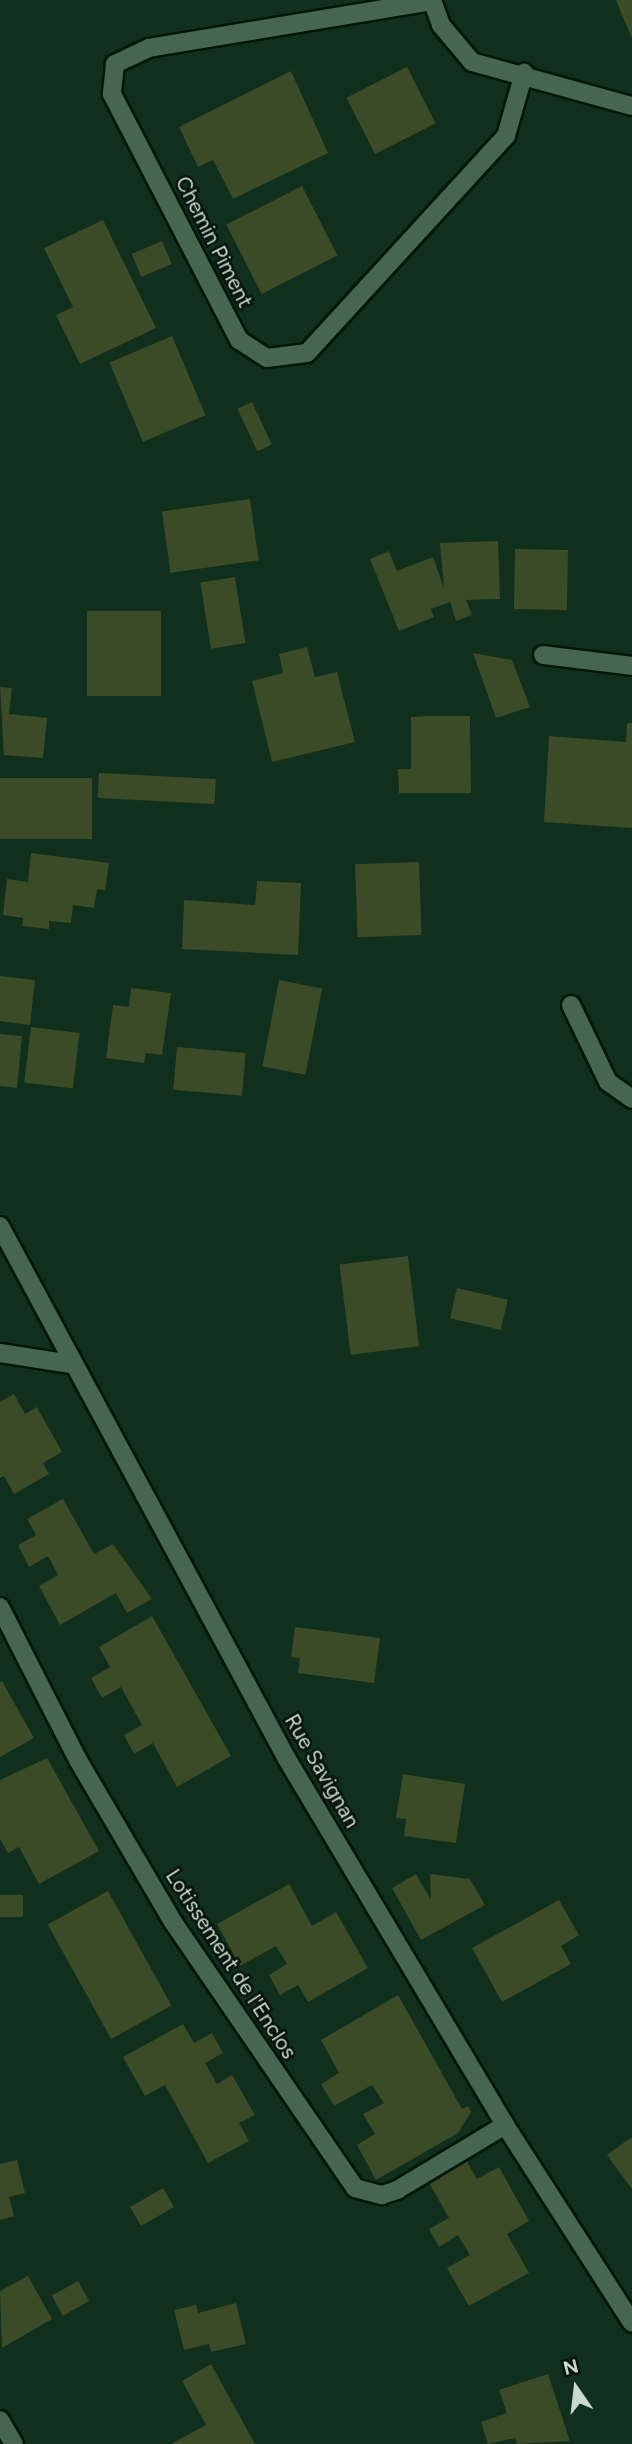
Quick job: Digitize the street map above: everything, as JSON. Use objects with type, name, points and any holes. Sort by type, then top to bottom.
[{"type":"street","name":"Chemin Piment","points":[[524,73],[506,136],[307,353],[267,358],[239,340],[112,94],[116,64],[149,48],[432,1],[441,25],[472,62],[524,73],[632,106]]},
{"type":"street","points":[[543,655],[632,666]]},
{"type":"street","points":[[571,1005],[608,1082],[632,1099]]},
{"type":"street","name":"Rue Savignan","points":[[0,1227],[71,1364],[287,1759],[505,2125],[632,2323]]},
{"type":"street","points":[[0,1353],[71,1364]]},
{"type":"street","name":"Lotissement de l'Enclos","points":[[0,1607],[78,1760],[173,1922],[355,2189],[382,2195],[397,2190],[505,2125]]},
{"type":"street","points":[[0,2420],[14,2444]]},
{"type":"building","points":[[616,0],[632,0],[632,38],[622,15]]},
{"type":"building","points":[[407,67],[436,123],[375,154],[346,98]]},
{"type":"building","points":[[291,71],[328,153],[233,199],[213,160],[198,167],[179,127]]},
{"type":"building","points":[[302,186],[337,255],[262,294],[226,225]]},
{"type":"building","points":[[103,220],[156,328],[80,364],[56,315],[73,307],[44,248]]},
{"type":"building","points":[[162,241],[172,264],[141,277],[132,254]]},
{"type":"building","points":[[172,336],[206,415],[143,442],[109,363]]},
{"type":"building","points":[[252,402],[272,445],[257,451],[237,409]]},
{"type":"building","points":[[250,499],[259,560],[170,573],[162,511]]},
{"type":"building","points":[[498,541],[500,599],[466,600],[472,615],[456,621],[450,602],[431,609],[434,617],[399,631],[370,559],[389,551],[397,571],[433,557],[444,588],[440,543]]},
{"type":"building","points":[[515,549],[568,550],[567,610],[514,609]]},
{"type":"building","points":[[235,577],[245,643],[211,649],[200,582]]},
{"type":"building","points":[[87,611],[161,611],[161,696],[87,696]]},
{"type":"building","points":[[307,647],[315,677],[337,672],[355,742],[272,762],[252,681],[283,673],[279,654]]},
{"type":"building","points":[[473,653],[512,660],[530,707],[496,718]]},
{"type":"building","points":[[0,687],[12,688],[9,714],[47,718],[43,758],[4,755]]},
{"type":"building","points":[[470,716],[471,793],[399,793],[398,769],[411,769],[411,717]]},
{"type":"building","points":[[627,723],[632,723],[632,828],[544,822],[549,736],[626,742]]},
{"type":"building","points":[[99,773],[216,779],[215,804],[98,798]]},
{"type":"building","points":[[0,778],[92,778],[92,839],[0,839]]},
{"type":"building","points":[[31,853],[109,863],[105,890],[97,889],[94,908],[73,905],[71,923],[49,921],[49,929],[22,926],[23,918],[3,915],[7,879],[28,882]]},
{"type":"building","points":[[419,862],[422,935],[358,937],[355,864]]},
{"type":"building","points":[[257,881],[301,883],[298,955],[182,949],[184,900],[255,905]]},
{"type":"building","points":[[0,976],[35,980],[30,1025],[0,1021]]},
{"type":"building","points":[[279,980],[322,988],[305,1075],[262,1066]]},
{"type":"building","points":[[131,988],[171,993],[162,1055],[146,1053],[144,1063],[106,1058],[113,1005],[129,1007]]},
{"type":"building","points":[[31,1027],[80,1033],[73,1089],[24,1083]]},
{"type":"building","points":[[0,1034],[22,1036],[17,1088],[0,1086]]},
{"type":"building","points":[[177,1047],[246,1053],[242,1096],[173,1090]]},
{"type":"building","points":[[408,1256],[419,1346],[351,1355],[340,1264]]},
{"type":"building","points":[[457,1288],[508,1300],[501,1330],[450,1318]]},
{"type":"building","points":[[14,1394],[25,1414],[37,1407],[62,1452],[43,1463],[49,1474],[14,1494],[4,1476],[0,1478],[0,1402]]},
{"type":"building","points":[[63,1499],[94,1554],[113,1544],[152,1599],[127,1613],[116,1593],[60,1625],[39,1586],[58,1575],[48,1556],[29,1567],[18,1545],[36,1535],[27,1519]]},
{"type":"building","points":[[152,1616],[231,1756],[177,1787],[153,1743],[134,1754],[124,1735],[142,1725],[121,1687],[102,1698],[91,1678],[110,1667],[99,1647]]},
{"type":"building","points":[[295,1627],[380,1638],[374,1683],[298,1673],[300,1658],[291,1657]]},
{"type":"building","points":[[2,1681],[34,1738],[0,1757],[0,1682]]},
{"type":"building","points":[[47,1758],[99,1851],[39,1884],[19,1847],[8,1853],[0,1839],[0,1780]]},
{"type":"building","points":[[403,1774],[465,1784],[456,1843],[404,1836],[406,1819],[396,1818]]},
{"type":"building","points":[[416,1874],[431,1900],[430,1874],[470,1879],[485,1905],[421,1940],[392,1888]]},
{"type":"building","points":[[289,1884],[312,1926],[336,1912],[368,1968],[308,2002],[298,1985],[280,1995],[269,1975],[287,1964],[276,1946],[240,1966],[217,1924]]},
{"type":"building","points":[[108,1891],[172,2006],[111,2039],[48,1924]]},
{"type":"building","points":[[0,1895],[23,1895],[23,1917],[0,1917]]},
{"type":"building","points":[[559,1900],[579,1935],[561,1946],[571,1964],[502,2002],[472,1948]]},
{"type":"building","points":[[398,1995],[462,2109],[468,2106],[471,2112],[458,2133],[376,2180],[357,2145],[375,2134],[363,2114],[384,2103],[372,2085],[334,2106],[321,2084],[339,2073],[321,2040]]},
{"type":"building","points":[[183,2024],[194,2043],[212,2033],[223,2053],[205,2063],[217,2084],[232,2075],[255,2115],[239,2123],[249,2141],[208,2163],[165,2085],[145,2096],[123,2057]]},
{"type":"building","points":[[632,2137],[632,2189],[607,2155]]},
{"type":"building","points":[[465,2158],[477,2179],[499,2167],[529,2221],[507,2234],[529,2273],[469,2306],[447,2268],[470,2255],[458,2235],[439,2247],[429,2229],[449,2218],[427,2179]]},
{"type":"building","points":[[17,2160],[25,2193],[9,2197],[14,2216],[0,2220],[0,2164]]},
{"type":"building","points":[[163,2188],[174,2207],[141,2226],[130,2207]]},
{"type":"building","points":[[28,2276],[52,2319],[2,2348],[0,2291]]},
{"type":"building","points":[[78,2281],[89,2301],[63,2316],[52,2296]]},
{"type":"building","points":[[236,2303],[246,2344],[211,2352],[209,2344],[184,2350],[174,2310],[196,2305],[198,2313]]},
{"type":"building","points":[[211,2364],[255,2444],[171,2444],[206,2425],[182,2381]]},
{"type":"building","points":[[548,2374],[570,2441],[517,2444],[515,2438],[488,2444],[481,2422],[507,2413],[499,2390]]}]
